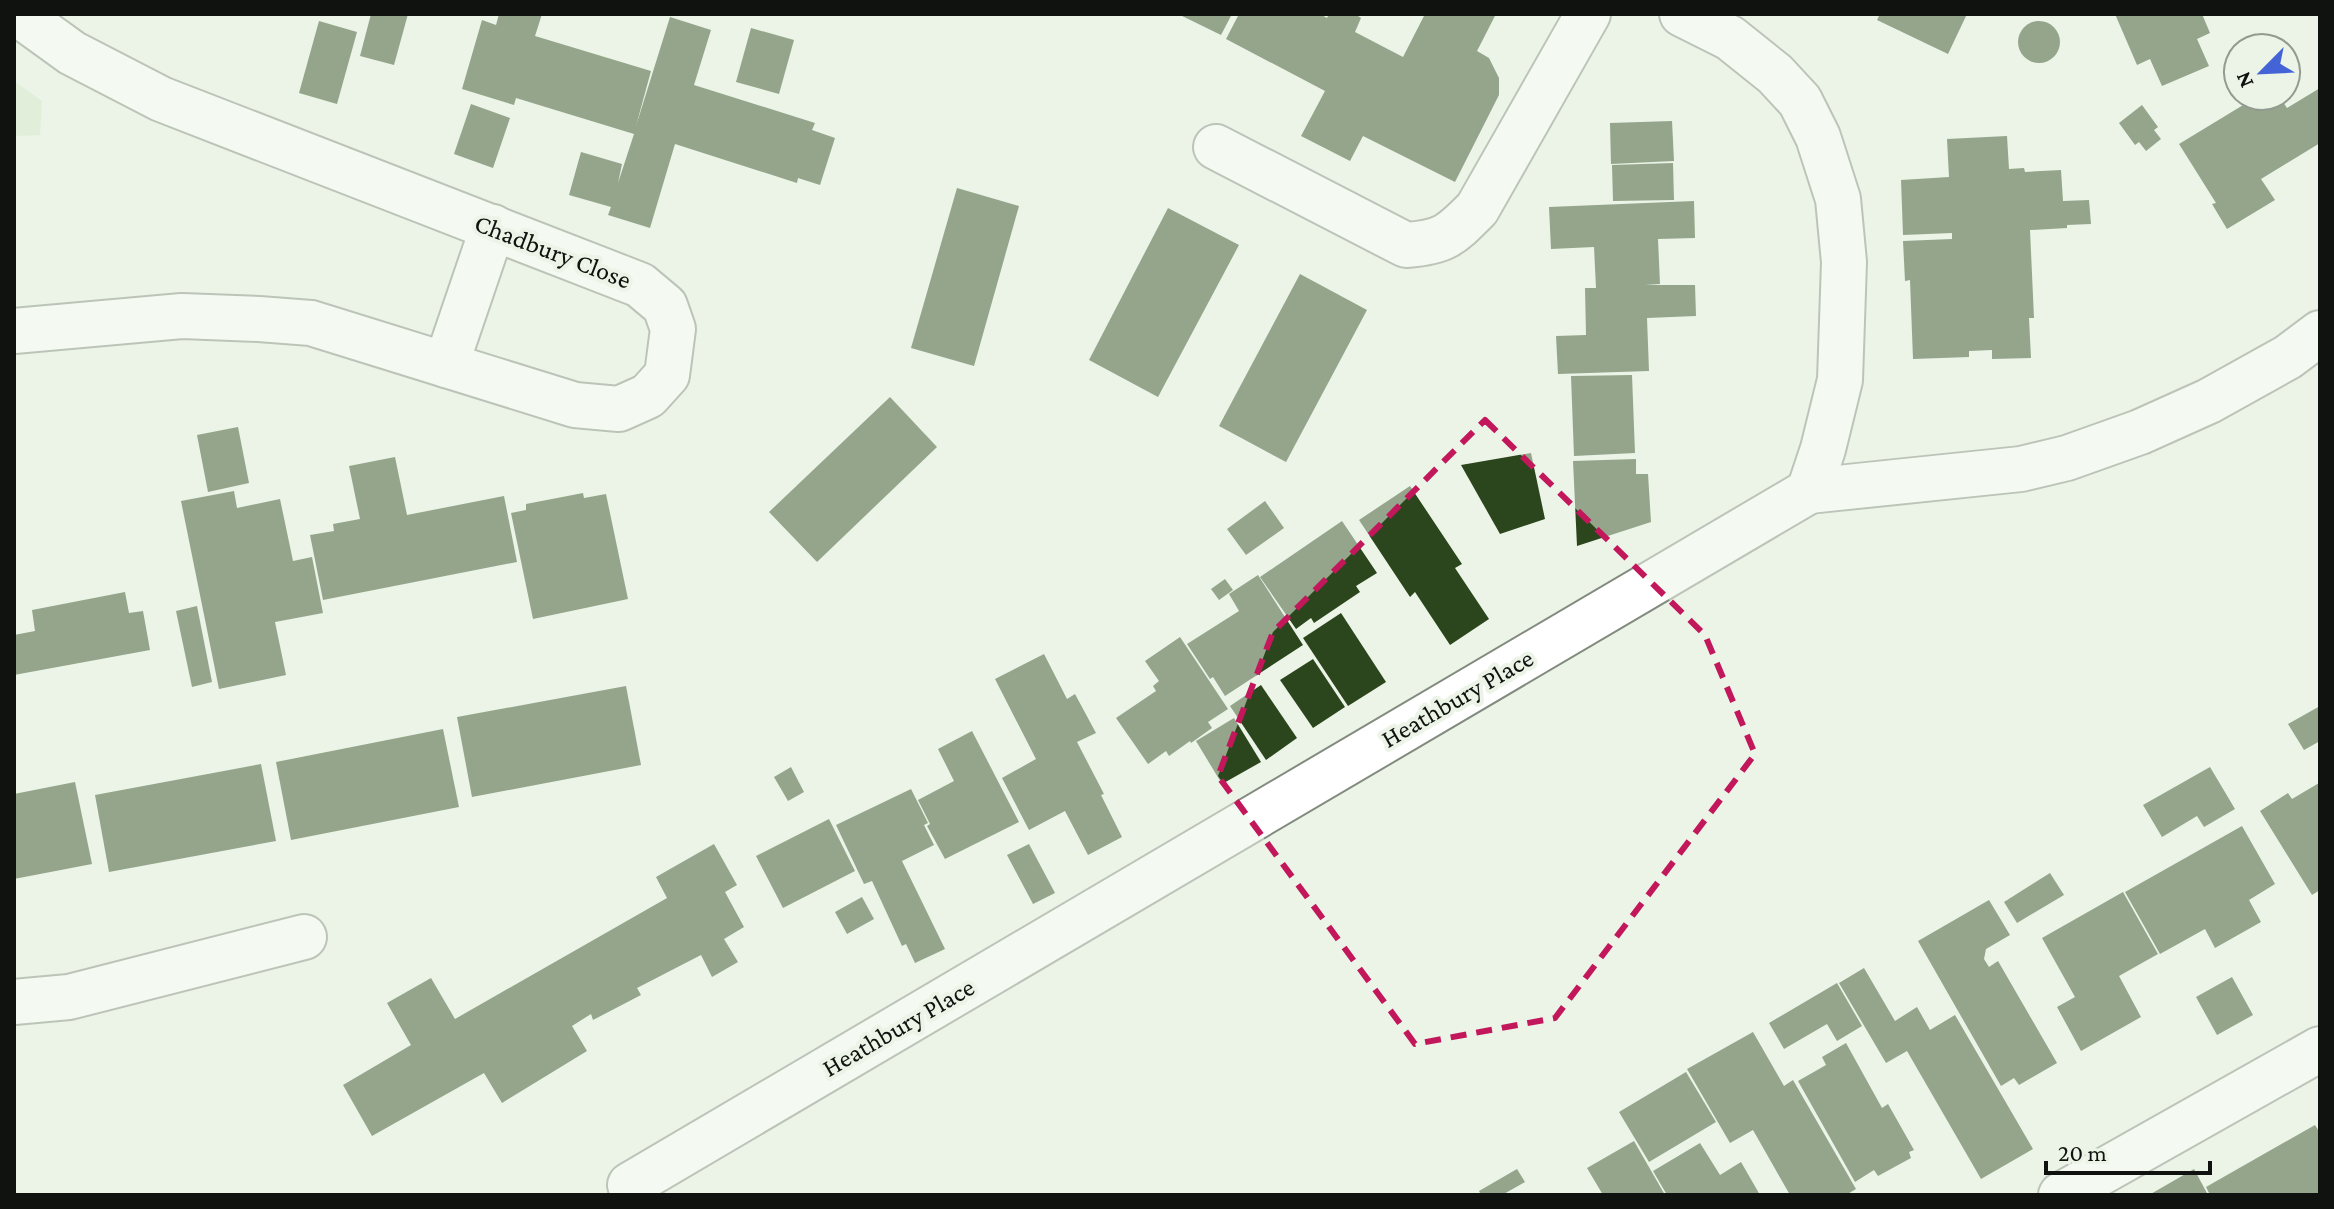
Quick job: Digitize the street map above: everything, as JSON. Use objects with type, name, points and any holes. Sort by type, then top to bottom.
[{"type":"street","name":"Chadbury Close","points":[[14,331],[182,316],[311,323],[575,405],[619,409],[648,396],[667,375],[673,329],[665,306],[640,285],[161,99],[72,53],[18,14]]},
{"type":"street","points":[[1216,147],[1406,245],[1432,243],[1453,233],[1477,209],[1588,14]]},
{"type":"street","points":[[1682,14],[1730,38],[1775,74],[1800,101],[1818,137],[1838,199],[1844,262],[1840,380],[1809,491],[2021,469],[2067,458],[2140,432],[2209,401],[2288,357],[2320,333]]},
{"type":"street","points":[[446,365],[493,227]]},
{"type":"street","name":"Heathbury Place","points":[[630,1185],[1809,491]]},
{"type":"street","points":[[14,1002],[69,997],[304,937]]},
{"type":"street","points":[[2061,1195],[2320,1049]]},
{"type":"highlighted area","points":[[1485,420],[1705,635],[1755,754],[1555,1018],[1415,1044],[1218,776],[1273,632]]},
{"type":"green space","points":[[14,81],[42,101],[40,135],[14,136]]},
{"type":"building","points":[[371,14],[408,14],[394,65],[360,56]]},
{"type":"building","points":[[499,14],[542,14],[535,36],[651,71],[636,126],[670,17],[711,30],[694,85],[815,123],[812,130],[835,138],[820,185],[798,178],[797,183],[675,144],[650,228],[608,215],[611,207],[569,195],[581,152],[622,164],[618,183],[634,134],[516,98],[514,105],[462,89],[482,20],[496,25]]},
{"type":"building","points":[[1178,14],[1232,14],[1221,35]]},
{"type":"building","points":[[1239,14],[1320,14],[1327,18],[1329,14],[1355,14],[1361,18],[1355,32],[1403,57],[1425,14],[1496,14],[1477,51],[1489,58],[1499,78],[1499,95],[1455,182],[1363,136],[1350,161],[1301,136],[1325,91],[1226,39]]},
{"type":"building","points":[[1880,14],[1967,14],[1948,54],[1877,20]]},
{"type":"building","points":[[2115,14],[2202,14],[2210,33],[2197,39],[2209,66],[2162,86],[2150,59],[2137,65]]},
{"type":"building","points":[[319,21],[357,32],[337,104],[299,93]]},
{"type":"building","points":[[2039,21],[2054,27],[2060,42],[2054,57],[2039,63],[2024,57],[2018,42],[2024,27]]},
{"type":"building","points":[[751,28],[794,40],[779,94],[736,82]]},
{"type":"building","points":[[2320,88],[2320,143],[2261,179],[2275,200],[2227,229],[2212,204],[2216,203],[2179,144],[2232,112],[2302,112],[2302,99]]},
{"type":"building","points":[[471,104],[510,118],[493,168],[454,154]]},
{"type":"building","points":[[2142,105],[2158,127],[2154,130],[2161,139],[2146,151],[2139,142],[2135,145],[2119,123]]},
{"type":"building","points":[[1672,121],[1674,161],[1611,164],[1610,123]]},
{"type":"building","points":[[2007,136],[2009,169],[2024,168],[2025,172],[2061,170],[2063,201],[2089,200],[2091,224],[2030,230],[2034,318],[2029,318],[2031,358],[1992,359],[1992,350],[1969,351],[1969,357],[1913,359],[1910,280],[1905,281],[1903,241],[1952,239],[1952,233],[1903,235],[1901,180],[1949,177],[1947,139]]},
{"type":"building","points":[[1673,163],[1674,200],[1613,201],[1612,165]]},
{"type":"building","points":[[957,188],[1019,206],[974,366],[911,348]]},
{"type":"building","points":[[1694,201],[1695,238],[1658,239],[1660,284],[1645,285],[1695,285],[1696,316],[1647,318],[1649,371],[1558,374],[1556,336],[1586,335],[1585,288],[1596,288],[1594,247],[1551,249],[1549,207]]},
{"type":"building","points":[[1168,208],[1239,245],[1158,397],[1089,360]]},
{"type":"building","points":[[1300,274],[1367,310],[1286,462],[1219,426]]},
{"type":"building","points":[[1632,375],[1635,453],[1574,456],[1571,376]]},
{"type":"building","points":[[890,397],[937,447],[817,562],[769,512]]},
{"type":"building","points":[[238,427],[249,483],[208,492],[197,435]]},
{"type":"building","points":[[1531,453],[1545,519],[1500,534],[1461,465]]},
{"type":"building","points":[[395,457],[407,515],[504,496],[517,562],[323,600],[310,535],[334,531],[333,524],[360,519],[349,466]]},
{"type":"building","points":[[1636,459],[1636,474],[1648,474],[1651,522],[1577,546],[1573,461]]},
{"type":"building","points":[[1410,486],[1462,564],[1455,568],[1489,619],[1450,645],[1415,592],[1410,597],[1359,520]]},
{"type":"building","points":[[234,491],[237,508],[280,499],[293,561],[312,557],[323,613],[275,622],[286,675],[219,689],[181,501]]},
{"type":"building","points":[[583,493],[584,498],[606,494],[628,599],[533,619],[511,513],[526,510],[526,504]]},
{"type":"building","points":[[1265,501],[1284,528],[1246,555],[1227,529]]},
{"type":"building","points":[[1342,521],[1377,573],[1356,586],[1360,592],[1314,623],[1311,618],[1296,629],[1260,577]]},
{"type":"building","points":[[1258,575],[1303,645],[1225,696],[1187,644],[1239,611],[1229,594]]},
{"type":"building","points":[[1225,579],[1233,590],[1219,600],[1211,589]]},
{"type":"building","points":[[125,592],[129,613],[143,611],[150,650],[14,675],[14,635],[35,631],[32,610]]},
{"type":"building","points":[[197,606],[212,682],[192,687],[176,611]]},
{"type":"building","points":[[1341,613],[1386,682],[1348,706],[1303,638]]},
{"type":"building","points":[[1180,637],[1228,709],[1208,722],[1212,728],[1191,743],[1169,756],[1166,751],[1148,764],[1116,718],[1156,691],[1153,686],[1159,681],[1145,661]]},
{"type":"building","points":[[1044,654],[1067,699],[1075,694],[1096,733],[1077,742],[1122,837],[1088,855],[1065,811],[1029,830],[1002,778],[1036,759],[995,679]]},
{"type":"building","points":[[1313,659],[1345,707],[1313,728],[1280,680]]},
{"type":"building","points":[[1261,685],[1297,738],[1266,760],[1230,706]]},
{"type":"building","points":[[626,686],[641,765],[472,797],[457,717]]},
{"type":"building","points":[[2320,706],[2320,741],[2304,750],[2288,724]]},
{"type":"building","points":[[1234,718],[1261,762],[1222,784],[1196,741]]},
{"type":"building","points":[[443,729],[459,807],[291,840],[276,762]]},
{"type":"building","points":[[972,731],[1019,822],[945,859],[927,826],[930,824],[918,800],[954,781],[938,749]]},
{"type":"building","points":[[261,764],[276,841],[109,872],[95,795]]},
{"type":"building","points":[[791,767],[804,792],[788,801],[774,777]]},
{"type":"building","points":[[2210,767],[2235,809],[2204,827],[2197,816],[2162,837],[2143,805]]},
{"type":"building","points":[[75,782],[92,864],[14,879],[14,794]]},
{"type":"building","points":[[2319,783],[2320,890],[2312,895],[2260,811],[2288,793],[2292,799]]},
{"type":"building","points":[[911,789],[928,823],[924,825],[934,845],[902,861],[945,949],[915,963],[906,944],[902,946],[872,881],[864,884],[836,825]]},
{"type":"building","points":[[829,819],[855,871],[783,908],[756,856]]},
{"type":"building","points":[[2242,826],[2275,884],[2249,900],[2261,922],[2215,948],[2205,929],[2160,954],[2125,892]]},
{"type":"building","points":[[714,844],[737,885],[725,892],[744,927],[724,939],[738,962],[712,977],[701,955],[637,988],[641,995],[593,1020],[591,1014],[572,1026],[587,1051],[502,1103],[484,1073],[372,1136],[343,1085],[411,1045],[387,1003],[431,978],[455,1019],[667,898],[656,877]]},
{"type":"building","points":[[1029,844],[1055,893],[1033,904],[1007,855]]},
{"type":"building","points":[[2050,873],[2064,895],[2017,923],[2004,902]]},
{"type":"building","points":[[2123,892],[2158,954],[2119,976],[2141,1017],[2081,1051],[2057,1007],[2075,997],[2042,938]]},
{"type":"building","points":[[862,897],[874,919],[847,934],[835,912]]},
{"type":"building","points":[[1989,900],[2010,935],[1986,949],[1984,959],[1989,967],[1998,961],[2057,1063],[2019,1085],[2014,1078],[2001,1086],[1918,941]]},
{"type":"building","points":[[1864,968],[1895,1021],[1917,1007],[1930,1030],[1955,1015],[2033,1149],[1981,1179],[1907,1051],[1886,1063],[1839,983]]},
{"type":"building","points":[[2232,977],[2253,1015],[2217,1035],[2196,997]]},
{"type":"building","points":[[1837,983],[1862,1026],[1837,1041],[1827,1024],[1784,1049],[1769,1023]]},
{"type":"building","points":[[1753,1032],[1784,1086],[1793,1080],[1856,1189],[1846,1195],[1790,1195],[1753,1130],[1730,1143],[1687,1069]]},
{"type":"building","points":[[1846,1043],[1882,1108],[1888,1104],[1914,1150],[1909,1152],[1911,1158],[1878,1176],[1874,1170],[1855,1182],[1798,1081],[1826,1065],[1822,1057]]},
{"type":"building","points":[[1686,1072],[1716,1122],[1649,1162],[1619,1112]]},
{"type":"building","points":[[2315,1125],[2320,1133],[2320,1195],[2210,1195],[2206,1187]]},
{"type":"building","points":[[1634,1141],[1665,1195],[1603,1195],[1587,1168]]},
{"type":"building","points":[[1700,1143],[1720,1175],[1741,1162],[1760,1195],[1667,1195],[1653,1171]]},
{"type":"building","points":[[1517,1169],[1525,1182],[1502,1195],[1481,1195],[1479,1191]]},
{"type":"building","points":[[2194,1169],[2208,1195],[2149,1195]]}]
